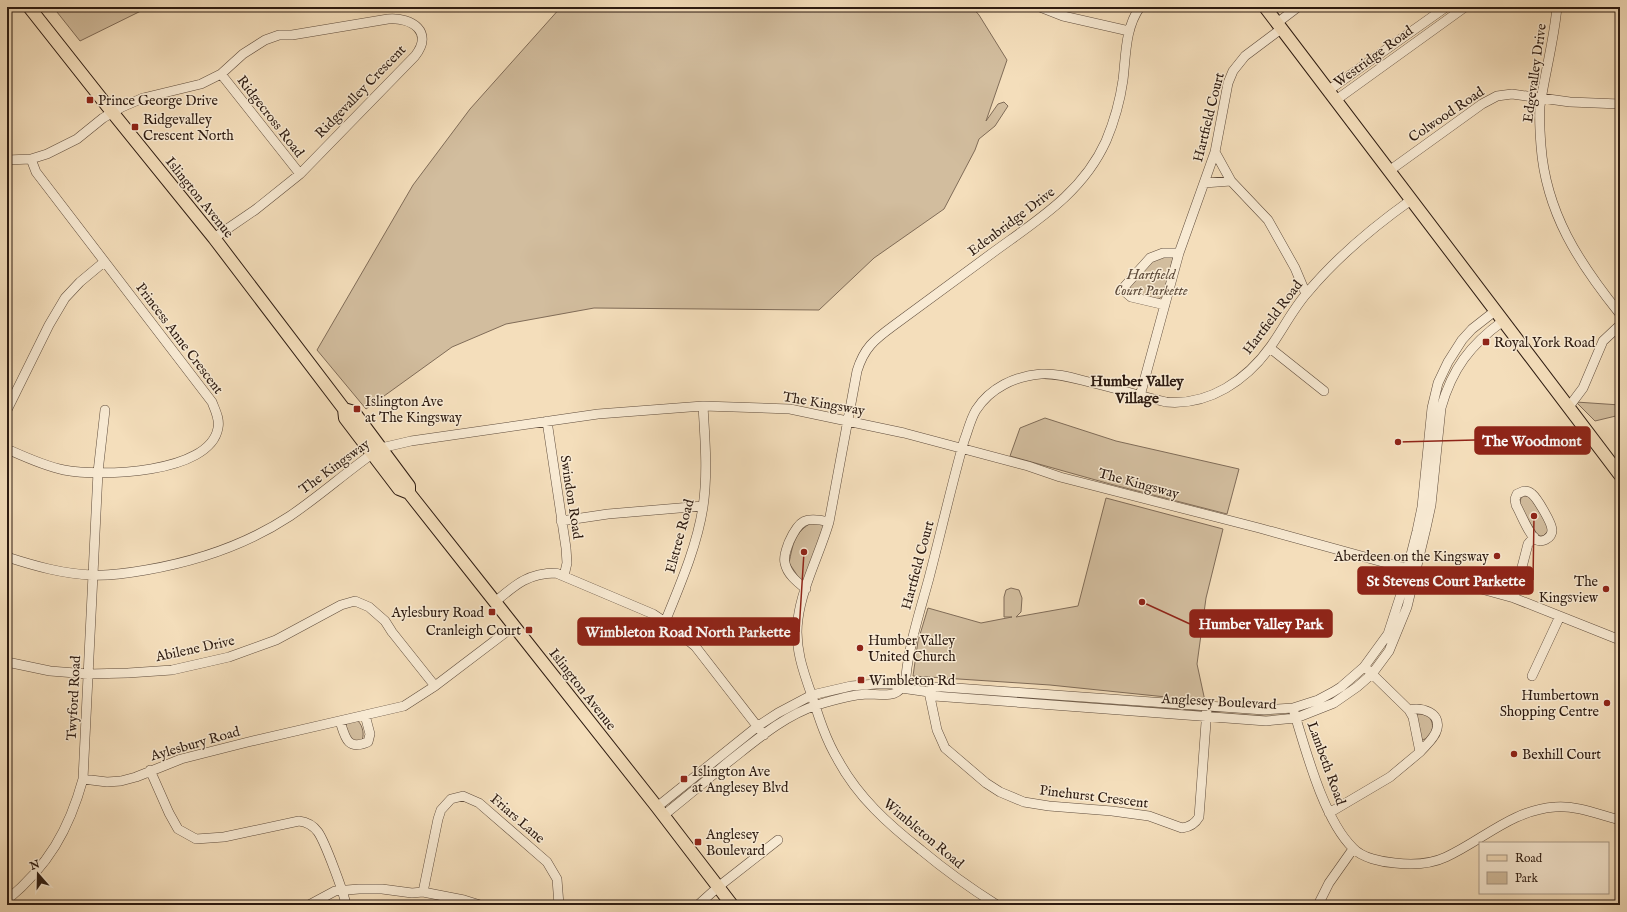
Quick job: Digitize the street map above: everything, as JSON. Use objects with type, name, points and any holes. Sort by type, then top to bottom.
[{"type":"main road","name":"Islington Avenue","points":[[29,7],[112,113],[214,238],[344,409],[354,412],[377,451],[409,486],[409,493],[660,811],[732,905]]},
{"type":"main road","points":[[1265,7],[1620,475]]},
{"type":"street","points":[[1040,7],[1063,16],[1129,31]]},
{"type":"street","name":"Edenbridge Drive","points":[[847,421],[860,360],[874,341],[1058,205],[1085,176],[1106,142],[1118,105],[1129,31],[1140,7]]},
{"type":"street","name":"Hartfield Court","points":[[1140,396],[1179,253],[1215,152],[1228,83],[1233,72],[1245,56],[1298,7]]},
{"type":"street","name":"Westridge Road","points":[[1332,95],[1446,7]]},
{"type":"street","name":"Westridge Road","points":[[1332,95],[1466,7]]},
{"type":"street","name":"Edgevalley Drive","points":[[1557,7],[1539,121],[1541,154],[1548,190],[1556,214],[1582,263],[1620,314]]},
{"type":"street","name":"Ridgevalley Crescent","points":[[112,113],[144,98],[192,87],[221,74],[243,54],[272,37],[398,18],[416,26],[421,33],[422,40],[420,49],[300,174],[255,210],[214,238]]},
{"type":"street","name":"Ridgecross Road","points":[[221,74],[300,174]]},
{"type":"street","name":"Colwood Road","points":[[1389,171],[1492,99],[1512,94],[1570,102],[1620,104]]},
{"type":"street","points":[[7,160],[31,159],[48,154],[77,139],[101,119],[112,113]]},
{"type":"street","points":[[1215,152],[1231,181],[1268,220],[1295,268],[1306,294]]},
{"type":"street","name":"Princess Anne Crescent","points":[[7,448],[37,462],[58,468],[75,471],[130,473],[147,471],[187,459],[198,453],[213,439],[218,429],[218,421],[212,402],[36,172],[31,159]]},
{"type":"street","points":[[1204,183],[1231,181]]},
{"type":"street","name":"Hartfield Road","points":[[962,449],[971,420],[984,400],[993,391],[1006,383],[1020,378],[1042,374],[1066,376],[1140,396],[1176,403],[1215,394],[1237,381],[1249,371],[1270,348],[1306,294],[1342,255],[1384,219],[1411,200]]},
{"type":"street","points":[[1165,305],[1131,297],[1124,291],[1124,287],[1150,258],[1163,253],[1179,253]]},
{"type":"street","points":[[7,410],[49,325],[65,298],[104,262]]},
{"type":"street","name":"Anglesey Boulevard","points":[[660,811],[758,726],[778,713],[812,696],[851,686],[893,684],[903,688],[929,692],[934,696],[945,697],[1207,711],[1293,708],[1318,700],[1333,692],[1364,667],[1388,634],[1398,605],[1422,507],[1434,396],[1438,383],[1453,353],[1462,340],[1472,329],[1496,311]]},
{"type":"street","name":"Anglesey Boulevard","points":[[1207,711],[1266,721],[1296,718],[1334,703],[1357,687],[1372,674],[1390,651],[1403,618],[1416,572],[1431,505],[1441,408],[1450,380],[1462,360],[1476,344],[1503,321]]},
{"type":"street","points":[[1568,408],[1583,388],[1603,341],[1620,325]]},
{"type":"street","points":[[1270,348],[1324,391]]},
{"type":"street","points":[[1453,353],[1462,360]]},
{"type":"street","name":"The Kingsway","points":[[7,556],[40,567],[93,575],[128,573],[173,565],[217,553],[234,546],[291,515],[377,451],[418,440],[598,414],[703,406],[790,409],[904,433],[1514,598],[1619,637]]},
{"type":"street","name":"Elstree Road","points":[[665,622],[684,572],[700,521],[703,506],[706,477],[703,406]]},
{"type":"street","name":"Twyford Road","points":[[7,900],[32,878],[49,857],[68,823],[82,779],[98,472],[105,410]]},
{"type":"street","name":"Swindon Road","points":[[547,421],[567,563],[564,576]]},
{"type":"street","name":"Wimbleton Road","points":[[847,421],[829,522],[823,543],[806,588],[798,619],[799,656],[828,742],[856,788],[889,825],[968,888],[997,905]]},
{"type":"street","name":"Hartfield Court","points":[[903,688],[911,639],[962,449]]},
{"type":"street","points":[[1524,490],[1528,491],[1535,497],[1552,529],[1550,536],[1544,541],[1534,538],[1516,505],[1515,499],[1517,494],[1524,490]]},
{"type":"street","points":[[561,520],[608,514],[703,506]]},
{"type":"street","points":[[806,588],[798,582],[786,567],[784,561],[786,551],[794,532],[803,521],[810,519],[829,522]]},
{"type":"street","points":[[1514,598],[1519,584],[1528,544],[1534,538]]},
{"type":"street","points":[[495,602],[514,586],[530,577],[544,573],[556,573],[653,614],[695,646],[764,734]]},
{"type":"street","name":"Abilene Drive","points":[[7,662],[50,671],[88,674],[172,670],[229,657],[276,640],[342,605],[355,601],[369,607],[385,621],[435,686]]},
{"type":"street","points":[[1532,676],[1560,616]]},
{"type":"street","name":"Aylesbury Road","points":[[82,779],[107,782],[121,781],[136,777],[150,770],[181,759],[404,706],[435,686],[514,626]]},
{"type":"street","points":[[1364,667],[1409,710],[1413,717],[1420,752]]},
{"type":"street","points":[[660,811],[764,734],[798,714],[815,706],[852,696],[893,694],[899,692],[903,688]]},
{"type":"street","name":"Pinehurst Crescent","points":[[929,692],[937,730],[945,748],[1000,792],[1024,802],[1149,816],[1182,828],[1196,823],[1199,817],[1207,711]]},
{"type":"street","name":"Lambeth Road","points":[[1293,708],[1323,800],[1329,813],[1353,849]]},
{"type":"street","points":[[1329,813],[1390,777],[1420,752],[1434,735],[1437,729],[1436,719],[1432,714],[1422,709],[1409,710]]},
{"type":"street","points":[[340,721],[346,740],[352,745],[360,746],[368,742],[370,734],[365,715]]},
{"type":"street","points":[[150,770],[169,813],[178,828],[196,839],[224,837],[299,821],[308,823],[319,835],[342,890],[346,905]]},
{"type":"street","name":"Friars Lane","points":[[423,892],[441,810],[450,799],[463,796],[479,803],[547,862],[557,879],[559,905]]},
{"type":"street","points":[[1318,905],[1329,883],[1353,849],[1364,855],[1385,862],[1407,865],[1428,863],[1446,857],[1508,821],[1539,809],[1555,806],[1568,807],[1620,820]]},
{"type":"street","points":[[698,905],[718,887],[778,840]]},
{"type":"street","points":[[309,905],[330,893],[342,890],[382,889],[412,893],[423,892],[464,900],[480,905]]},
{"type":"green space","points":[[53,7],[149,7],[80,41]]},
{"type":"green space","points":[[561,7],[972,7],[979,15],[1007,60],[986,121],[998,104],[1004,102],[1008,106],[995,126],[979,139],[975,150],[944,209],[874,258],[819,310],[594,308],[506,324],[452,347],[366,409],[317,350],[413,185],[470,109]]},
{"type":"green space","name":"Hartfield Court Parkette","points":[[1172,255],[1173,259],[1163,296],[1159,299],[1139,295],[1131,291],[1130,286],[1144,267],[1159,257]]},
{"type":"green space","points":[[1576,402],[1620,405],[1620,415],[1595,421]]},
{"type":"green space","points":[[1045,418],[1116,441],[1239,469],[1227,514],[1110,484],[1010,456],[1020,428]]},
{"type":"green space","points":[[1524,496],[1531,498],[1548,526],[1548,531],[1543,536],[1537,534],[1519,505],[1521,498]]},
{"type":"green space","points":[[1106,498],[1223,529],[1206,598],[1197,664],[1205,701],[1050,685],[913,676],[918,641],[928,608],[981,623],[1012,617],[1004,617],[1004,597],[1006,590],[1011,588],[1019,590],[1022,598],[1021,612],[1016,617],[1078,606]]},
{"type":"green space","points":[[813,522],[825,525],[804,582],[799,578],[789,563],[795,539],[802,530]]},
{"type":"green space","points":[[935,689],[1201,709],[1202,711],[935,693]]},
{"type":"green space","points":[[1212,710],[1288,712],[1289,714],[1276,717],[1213,713]]},
{"type":"green space","points":[[1417,714],[1428,716],[1432,724],[1432,731],[1428,737],[1422,740],[1416,717]]},
{"type":"green space","points":[[350,721],[358,721],[361,726],[363,734],[361,742],[353,744],[345,726]]},
{"type":"green space","points":[[755,733],[758,735],[708,776],[670,805],[667,802]]},
{"type":"place","name":"Prince George Drive","points":[[90,100]]},
{"type":"place","name":"Ridgevalley Crescent North","points":[[135,127]]},
{"type":"place","name":"Royal York Road","points":[[1486,342]]},
{"type":"place","name":"Islington Ave at The Kingsway","points":[[357,409]]},
{"type":"place","name":"The Woodmont","points":[[1398,442]]},
{"type":"place","name":"St Stevens Court Parkette","points":[[1534,516]]},
{"type":"place","name":"Wimbleton Road North Parkette","points":[[804,552]]},
{"type":"place","name":"Aberdeen on the Kingsway","points":[[1497,556]]},
{"type":"place","name":"The Kingsview","points":[[1606,589]]},
{"type":"place","name":"Humber Valley Park","points":[[1142,602]]},
{"type":"place","name":"Aylesbury Road","points":[[492,612]]},
{"type":"place","name":"Cranleigh Court","points":[[529,630]]},
{"type":"place","name":"Humber Valley United Church","points":[[860,648]]},
{"type":"place","name":"Wimbleton Rd","points":[[861,680]]},
{"type":"place","name":"Humbertown Shopping Centre","points":[[1607,703]]},
{"type":"place","name":"Bexhill Court","points":[[1514,754]]},
{"type":"place","name":"Islington Ave at Anglesey Blvd","points":[[684,779]]},
{"type":"place","name":"Anglesey Boulevard","points":[[698,842]]},
{"type":"district","name":"Humber Valley Village","points":[[1137,390]]}]
